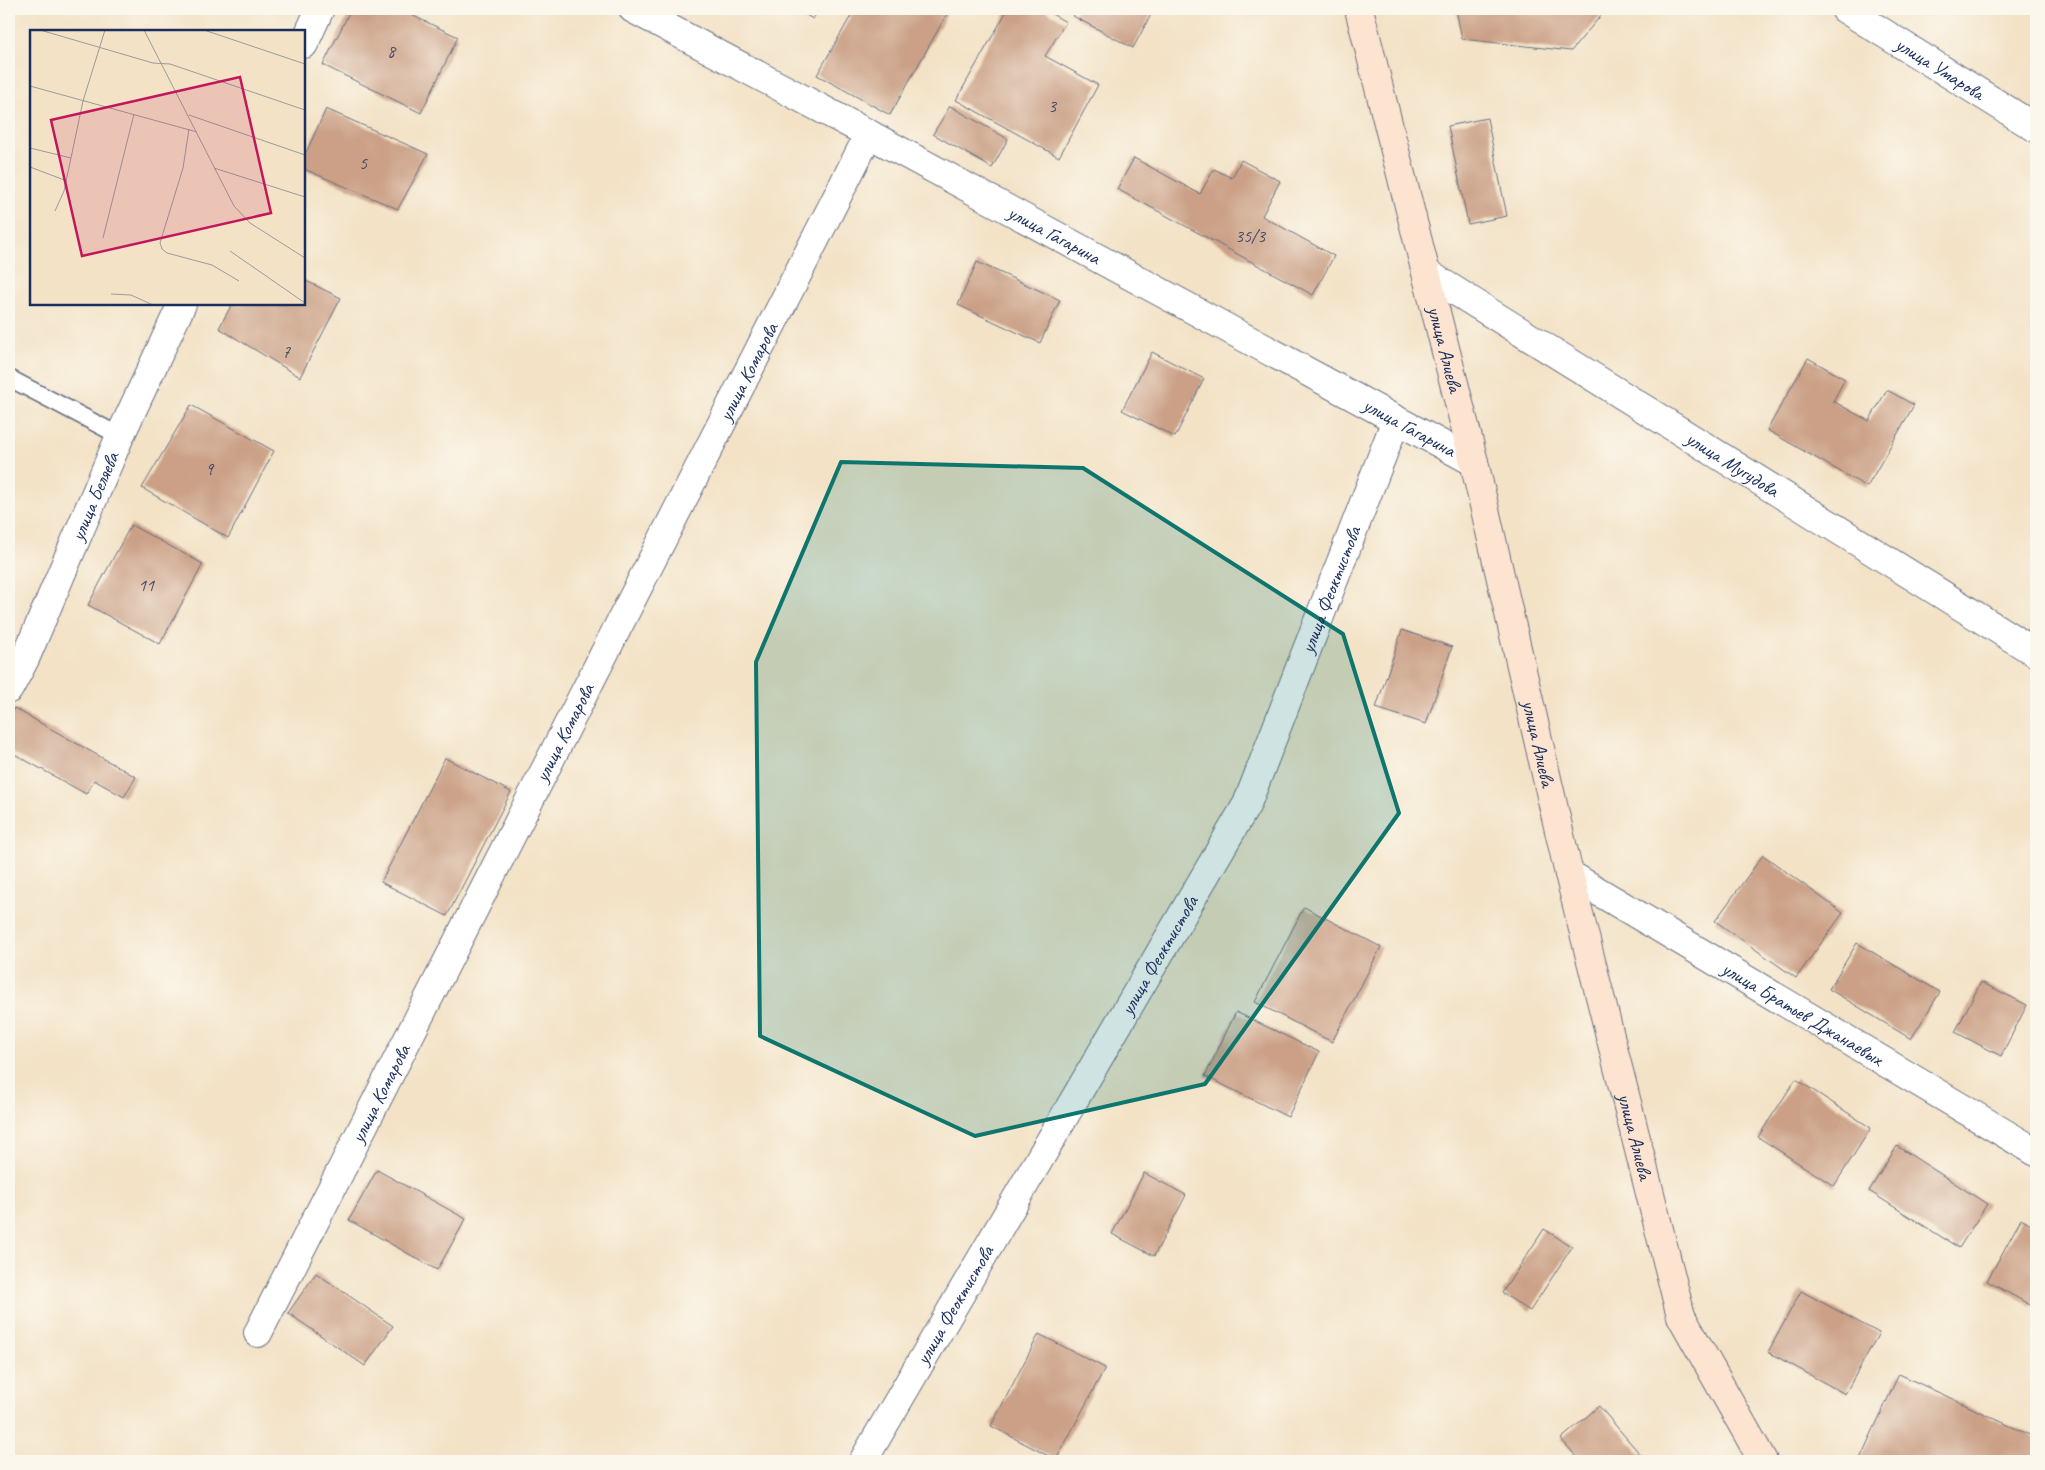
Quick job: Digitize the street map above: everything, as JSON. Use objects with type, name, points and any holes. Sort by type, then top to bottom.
[{"type":"street","points":[[305,42],[320,9]]},
{"type":"street","name":"улица Гагарина","points":[[633,9],[869,134],[1474,462]]},
{"type":"street","name":"улица Алиева","points":[[1359,9],[1428,274],[1474,462],[1569,874],[1681,1316],[1762,1461]]},
{"type":"street","name":"улица Умарова","points":[[1846,9],[2036,128]]},
{"type":"street","name":"улица Комарова","points":[[258,1333],[869,134]]},
{"type":"street","name":"улица Мугудова","points":[[1428,274],[2036,653]]},
{"type":"street","name":"улица Беляева","points":[[9,689],[17,654],[182,305]]},
{"type":"street","name":"улица Феоктистова","points":[[863,1461],[1247,804],[1396,420]]},
{"type":"street","name":"улица Братьев Джанаевых","points":[[1569,874],[2036,1152]]},
{"type":"lane","points":[[9,378],[120,436]]},
{"type":"highlighted area","points":[[841,462],[1083,468],[1343,634],[1399,813],[1205,1084],[975,1136],[760,1036],[756,662]]},
{"type":"building","points":[[351,9],[399,9],[458,37],[421,113],[323,65]]},
{"type":"building","points":[[795,9],[819,9],[813,19]]},
{"type":"building","points":[[855,9],[938,9],[947,14],[890,115],[817,75]]},
{"type":"building","points":[[1008,9],[1043,9],[1066,22],[1045,56],[1098,85],[1059,157],[956,100]]},
{"type":"building","points":[[1077,9],[1154,9],[1133,48],[1073,16]]},
{"type":"building","points":[[1456,9],[1605,9],[1571,51],[1462,39]]},
{"type":"building","points":[[950,106],[1008,139],[992,168],[933,134]]},
{"type":"building","points":[[326,109],[428,154],[398,209],[305,169],[305,155]]},
{"type":"building","points":[[1487,118],[1507,216],[1468,224],[1448,126]]},
{"type":"building","points":[[1134,158],[1200,194],[1214,169],[1232,178],[1241,160],[1280,181],[1262,216],[1334,256],[1313,295],[1117,189]]},
{"type":"building","points":[[977,262],[1060,300],[1040,343],[958,305]]},
{"type":"building","points":[[305,280],[341,298],[300,377],[219,328],[231,305],[305,305]]},
{"type":"building","points":[[1152,352],[1204,379],[1175,437],[1122,410]]},
{"type":"building","points":[[1808,358],[1845,379],[1833,401],[1869,421],[1887,390],[1914,405],[1867,487],[1767,430]]},
{"type":"building","points":[[191,405],[274,451],[228,538],[142,488]]},
{"type":"building","points":[[131,525],[203,564],[160,644],[88,605]]},
{"type":"building","points":[[1402,630],[1452,647],[1426,724],[1376,708]]},
{"type":"building","points":[[14,708],[136,777],[124,797],[94,780],[86,794],[9,751],[9,718]]},
{"type":"building","points":[[445,758],[511,792],[447,916],[381,882]]},
{"type":"building","points":[[1763,855],[1843,913],[1796,978],[1715,921]]},
{"type":"building","points":[[1304,907],[1381,947],[1332,1042],[1255,1002]]},
{"type":"building","points":[[1857,943],[1940,992],[1911,1039],[1829,989]]},
{"type":"building","points":[[1981,982],[2027,1005],[2001,1056],[1955,1032]]},
{"type":"building","points":[[1236,1012],[1319,1052],[1288,1117],[1205,1076]]},
{"type":"building","points":[[1796,1079],[1871,1128],[1834,1186],[1758,1137]]},
{"type":"building","points":[[1897,1146],[1987,1204],[1959,1248],[1869,1191]]},
{"type":"building","points":[[377,1170],[466,1219],[437,1270],[349,1220]]},
{"type":"building","points":[[1144,1173],[1186,1195],[1154,1256],[1112,1234]]},
{"type":"building","points":[[2021,1219],[2036,1228],[2036,1298],[2032,1306],[1987,1281]]},
{"type":"building","points":[[1544,1229],[1572,1247],[1530,1311],[1502,1293]]},
{"type":"building","points":[[316,1273],[393,1326],[365,1366],[288,1313]]},
{"type":"building","points":[[1801,1291],[1879,1333],[1845,1394],[1768,1352]]},
{"type":"building","points":[[1039,1334],[1105,1368],[1056,1460],[991,1426]]},
{"type":"building","points":[[1899,1374],[2036,1438],[2036,1454],[2033,1461],[1859,1461]]},
{"type":"building","points":[[1599,1406],[1646,1461],[1580,1461],[1561,1439]]}]
